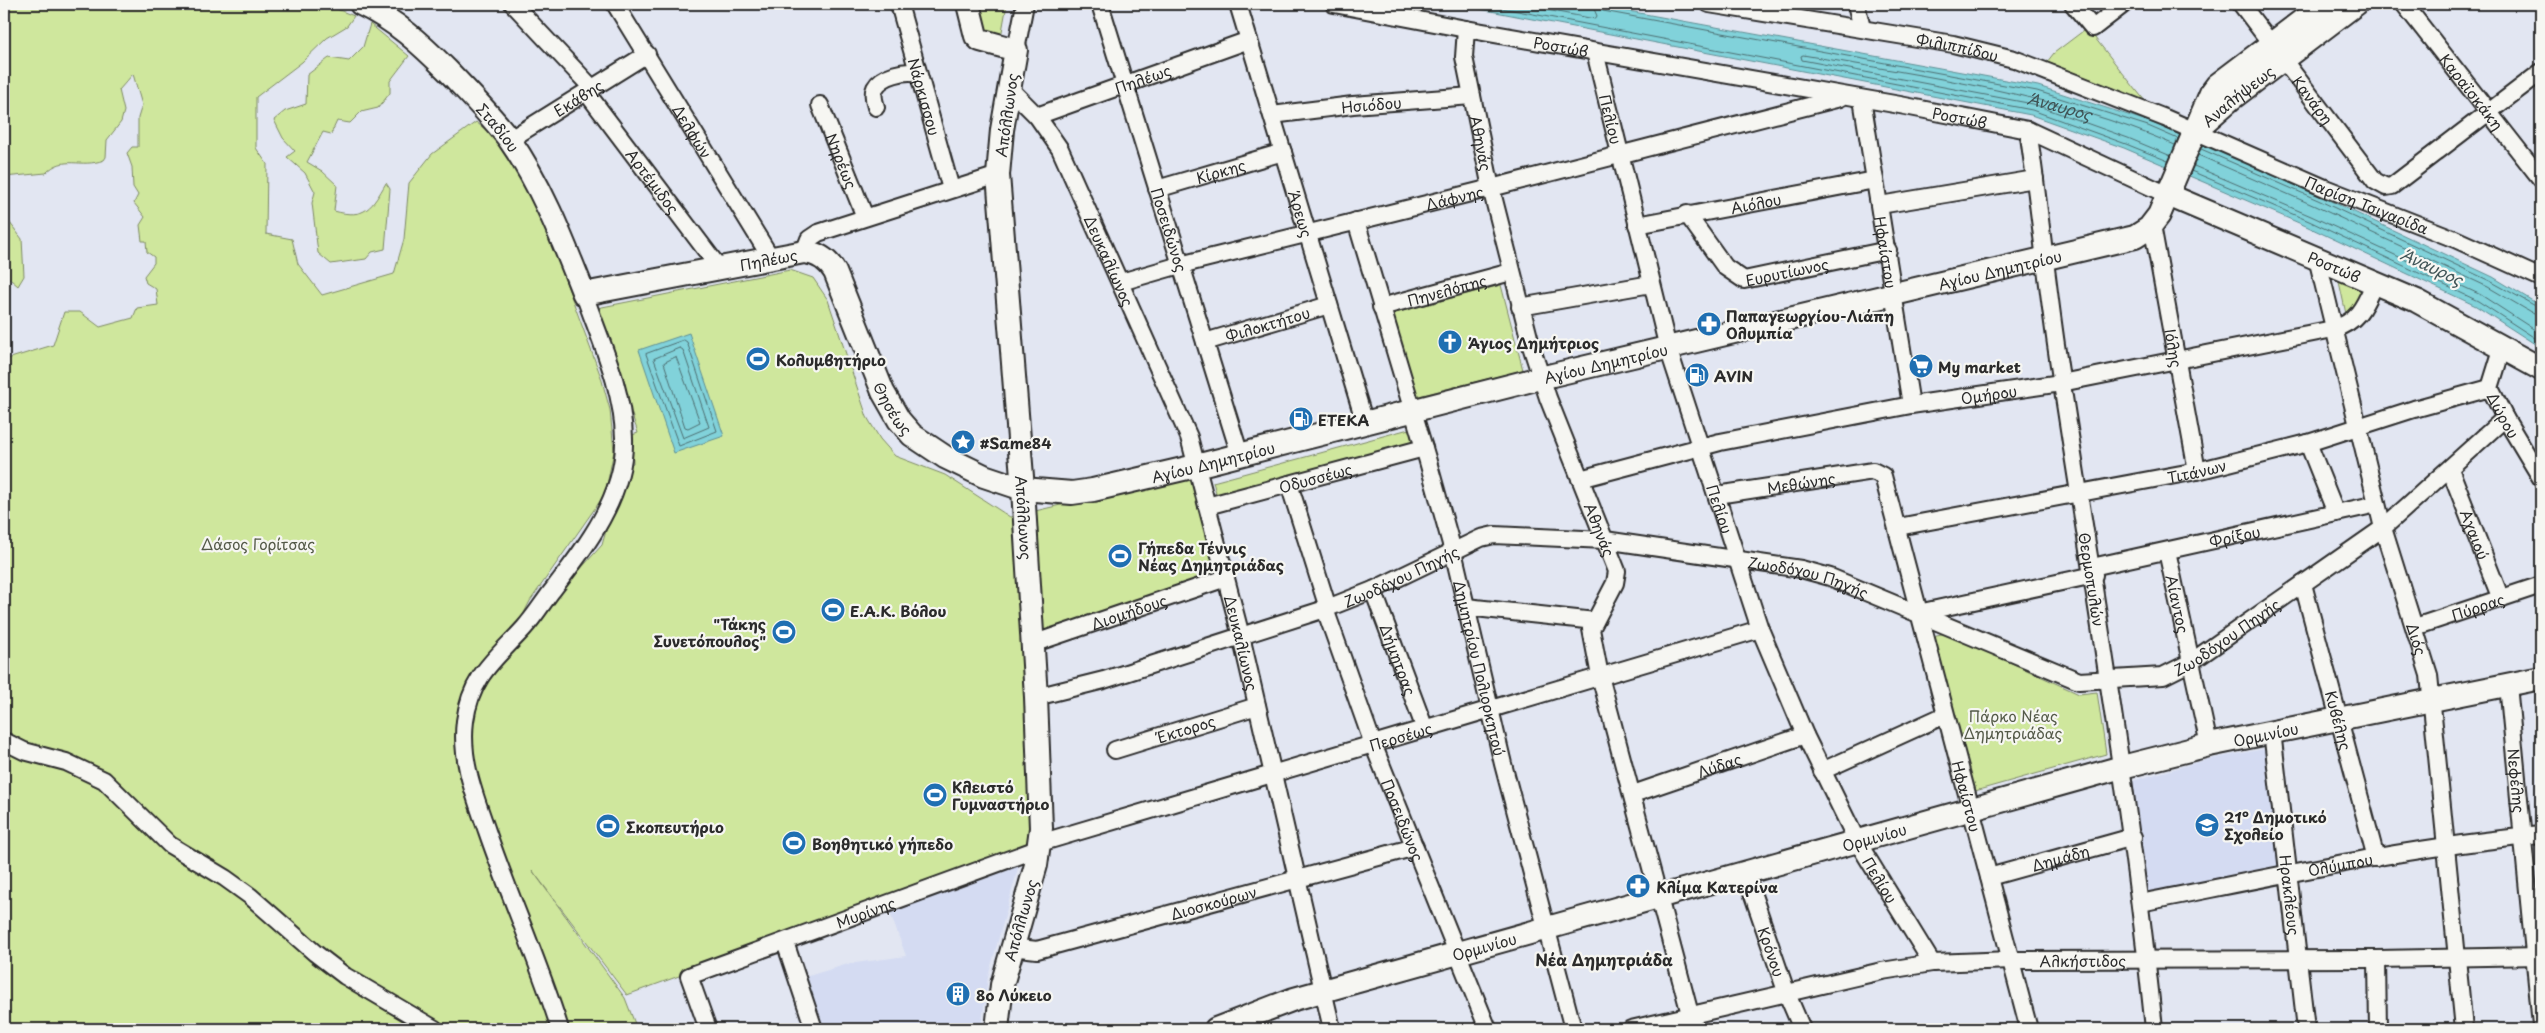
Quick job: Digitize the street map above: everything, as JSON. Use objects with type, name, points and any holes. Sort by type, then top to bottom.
[{"type":"street","name":"Αρτέμιδος","points":[[513,4],[590,91],[720,269]]},
{"type":"street","name":"Δελφών","points":[[615,4],[771,258]]},
{"type":"street","name":"Νάρκισσου","points":[[899,4],[951,189]]},
{"type":"street","points":[[968,4],[976,36],[980,40],[1016,50]]},
{"type":"street","name":"Απόλλωνος","points":[[997,1029],[1002,985],[1040,846],[1036,697],[1023,489],[998,175],[1009,88],[1024,4]]},
{"type":"street","name":"Ποσειδώνος","points":[[1100,4],[1240,455]]},
{"type":"street","name":"Άρεως","points":[[1238,4],[1365,423]]},
{"type":"street","name":"Ροστώβ","points":[[1334,4],[2028,130],[2375,282],[2504,346],[2541,369]]},
{"type":"street","name":"Φιλιππίδου","points":[[1709,4],[1953,44],[2014,59],[2194,132]]},
{"type":"street","points":[[1844,26],[1856,4]]},
{"type":"street","points":[[1856,4],[1862,28]]},
{"type":"street","points":[[2074,4],[2093,28],[2124,4]]},
{"type":"street","name":"Κανάρη","points":[[2242,4],[2375,181],[2386,187],[2392,186],[2488,111]]},
{"type":"street","name":"Αναλήψεως","points":[[2194,132],[2324,4]]},
{"type":"street","name":"Αναλήψεως","points":[[2278,51],[2356,4]]},
{"type":"street","name":"Καραϊσκάκη","points":[[2404,4],[2541,179]]},
{"type":"street","name":"Σταδίου","points":[[373,6],[408,32],[433,55],[479,104],[509,140],[551,215],[584,294]]},
{"type":"street","name":"Αθηνάς","points":[[1466,29],[1463,50],[1491,188],[1520,307],[1540,378],[1616,567],[1617,578],[1591,632],[1600,676],[1692,1023]]},
{"type":"street","name":"Πηλέως","points":[[1037,116],[1249,40]]},
{"type":"street","name":"Πελίου","points":[[1595,52],[1668,348],[1760,629],[1805,735],[1857,841],[1932,963]]},
{"type":"street","name":"Εκάβης","points":[[509,140],[647,54]]},
{"type":"street","points":[[876,107],[874,98],[875,88],[881,82],[911,71],[918,73]]},
{"type":"street","points":[[2488,111],[2541,72]]},
{"type":"street","name":"Δευκαλίωνος","points":[[1009,88],[1037,116],[1060,149],[1187,431],[1241,636],[1332,1029]]},
{"type":"street","name":"Ησιόδου","points":[[1272,116],[1353,105],[1472,96]]},
{"type":"street","name":"Δάφνης","points":[[1121,282],[1307,232],[1854,98]]},
{"type":"street","name":"Ηφαίστου","points":[[1854,98],[1880,206],[1911,405]]},
{"type":"street","name":"Νηρέως","points":[[820,105],[865,217]]},
{"type":"street","name":"Θερμοπυλών","points":[[2028,130],[2061,383],[2081,494],[2132,837],[2154,1029]]},
{"type":"street","name":"Αγίου Δημητρίου","points":[[1023,489],[1082,492],[1196,466],[1540,378],[2045,260],[2135,237],[2152,224],[2170,192],[2194,132]]},
{"type":"street","name":"Παρίση Τσιγαρίδα","points":[[2194,132],[2325,188],[2455,239],[2541,278]]},
{"type":"street","name":"Κίρκης","points":[[1157,188],[1283,152]]},
{"type":"street","name":"Πηλέως","points":[[584,294],[804,252],[809,239],[818,233],[998,175]]},
{"type":"street","points":[[1880,206],[2035,179]]},
{"type":"street","name":"Αιόλου","points":[[1637,225],[1687,214],[1875,180]]},
{"type":"street","name":"Ευρυτίωνος","points":[[1687,214],[1725,267],[1744,280],[1888,250]]},
{"type":"street","name":"Δημητρίου Πολιορκητού","points":[[1356,221],[1453,551],[1490,709],[1573,1029]]},
{"type":"street","name":"Ιόλης","points":[[2152,224],[2197,472]]},
{"type":"street","name":"Θησέως","points":[[804,252],[819,255],[835,272],[883,392],[905,427],[922,442],[956,463],[984,476],[1023,489]]},
{"type":"street","name":"Διός","points":[[2317,258],[2383,528],[2429,675],[2464,1029]]},
{"type":"street","name":"Πηνελόπης","points":[[1381,307],[1511,272]]},
{"type":"street","name":"Ομήρου","points":[[1580,479],[1700,446],[1911,405],[2061,383],[2333,328],[2349,323],[2357,317],[2375,282]]},
{"type":"street","points":[[1520,307],[1651,284]]},
{"type":"street","points":[[560,1029],[546,984],[508,890],[468,775],[464,724],[472,697],[488,665],[534,616],[598,526],[612,495],[622,462],[624,434],[618,396],[584,294]]},
{"type":"street","name":"Φιλοκτήτου","points":[[1204,342],[1330,305]]},
{"type":"street","name":"Δώρου","points":[[2504,346],[2490,388],[2505,418],[2541,478]]},
{"type":"street","name":"Τιτάνων","points":[[1898,527],[2197,472],[2308,443],[2490,388]]},
{"type":"street","name":"Ζωοδόχου Πηγής","points":[[1036,697],[1104,680],[1327,608],[1373,590],[1481,538],[1494,536],[1605,540],[1737,558],[1817,572],[2076,680],[2108,681],[2163,676],[2191,662],[2383,528],[2505,418]]},
{"type":"street","points":[[2308,443],[2336,513]]},
{"type":"street","name":"Οδυσσέως","points":[[1207,506],[1424,448]]},
{"type":"street","name":"Αχαιού","points":[[2450,469],[2501,599]]},
{"type":"street","name":"Μεθώνης","points":[[1717,495],[1873,471],[1883,476]]},
{"type":"street","name":"Ηφαίστου","points":[[1883,476],[2029,1029]]},
{"type":"street","name":"Ποσειδώνος","points":[[1289,484],[1327,608],[1373,744],[1488,1029]]},
{"type":"street","name":"Φρίξου","points":[[1918,613],[2093,571],[2167,551],[2377,504]]},
{"type":"street","name":"Αίαντος","points":[[2167,551],[2208,745]]},
{"type":"street","name":"Διομήδους","points":[[1032,644],[1226,578]]},
{"type":"street","name":"Κυβέλης","points":[[2303,584],[2376,858]]},
{"type":"street","name":"Πύρρας","points":[[2415,627],[2541,585]]},
{"type":"street","name":"Δήμητρας","points":[[1373,590],[1425,729]]},
{"type":"street","points":[[1466,608],[1595,621]]},
{"type":"street","name":"Περσέως","points":[[1040,846],[1273,774],[1760,629]]},
{"type":"street","name":"Ορμινίου","points":[[1216,1029],[1294,999],[1970,808],[2122,767],[2272,731],[2541,678]]},
{"type":"street","name":"Νεφέλης","points":[[2508,685],[2523,836],[2538,956],[2541,1025]]},
{"type":"street","name":"Έκτορος","points":[[1115,750],[1257,706]]},
{"type":"street","points":[[1822,771],[1945,715]]},
{"type":"street","name":"Ηρακλέους","points":[[2272,731],[2290,873],[2306,1029]]},
{"type":"street","name":"Λύδας","points":[[1632,794],[1805,735]]},
{"type":"street","points":[[4,741],[24,751],[66,762],[104,780],[170,845],[225,878],[250,896],[315,953],[345,976],[435,1029]]},
{"type":"street","name":"Ολύμπου","points":[[2140,904],[2290,873],[2447,846],[2541,834]]},
{"type":"street","name":"Δημάδη","points":[[1989,877],[2132,837]]},
{"type":"street","name":"Μυρίνης","points":[[708,1029],[689,976],[1040,846]]},
{"type":"street","name":"Διοσκούρων","points":[[1011,947],[1037,950],[1415,848]]},
{"type":"street","name":"Κρόνου","points":[[1745,872],[1787,994],[1802,1029]]},
{"type":"street","points":[[785,942],[814,1029]]},
{"type":"street","name":"Αλκήστιδος","points":[[1631,1029],[1692,1023],[1787,994],[1882,971],[1932,963],[2012,960],[2298,960],[2538,956]]},
{"type":"street","points":[[2377,959],[2378,1029]]},
{"type":"shaded area","name":"21° Δημοτικό Σχολείο","points":[[2269,748],[2283,870],[2146,899],[2132,781],[2205,760]]},
{"type":"shaded area","points":[[1020,861],[988,977],[981,1029],[822,1029],[805,977],[848,964],[906,956],[889,910]]},
{"type":"green space","name":"Δάσος Γορίτσας","points":[[4,4],[324,4],[354,16],[347,26],[327,38],[302,62],[256,97],[256,148],[267,164],[266,234],[292,239],[298,264],[322,295],[394,274],[404,239],[409,183],[432,154],[476,122],[493,136],[513,166],[528,191],[550,239],[601,377],[610,410],[614,451],[605,494],[530,601],[517,627],[470,687],[474,721],[483,678],[602,545],[624,467],[633,463],[632,435],[638,433],[597,308],[790,270],[813,278],[828,300],[867,417],[880,439],[895,456],[945,475],[1010,517],[1191,474],[1220,577],[1024,642],[1035,846],[627,995],[532,870],[625,998],[637,1029],[4,1029],[4,360],[53,345],[64,312],[80,312],[100,327],[133,318],[137,308],[158,305],[156,289],[146,283],[144,276],[154,263],[154,257],[147,252],[146,241],[142,241],[140,225],[145,217],[134,203],[138,195],[133,187],[132,167],[127,153],[132,147],[138,147],[138,118],[142,105],[133,74],[119,90],[124,111],[121,122],[107,140],[106,157],[104,160],[59,164],[46,173],[4,177]]},
{"type":"green space","points":[[975,4],[1007,4],[1001,37],[981,32]]},
{"type":"green space","points":[[370,24],[409,56],[390,81],[390,93],[378,108],[361,112],[350,123],[337,121],[331,134],[323,132],[307,162],[322,171],[337,185],[334,211],[354,214],[367,209],[372,205],[386,183],[390,189],[385,249],[372,252],[366,259],[331,264],[318,253],[312,203],[315,192],[305,173],[287,157],[295,151],[283,138],[274,120],[285,111],[306,104],[307,75],[329,58],[349,61],[363,47]]},
{"type":"green space","points":[[2087,28],[2145,101],[2047,62],[2054,53]]},
{"type":"green space","points":[[4,215],[22,239],[24,276],[18,286],[4,274]]},
{"type":"green space","points":[[2338,277],[2363,291],[2353,312],[2346,314]]},
{"type":"green space","points":[[1501,285],[1523,370],[1415,397],[1391,314]]},
{"type":"green space","points":[[1409,429],[1413,444],[1217,496],[1213,482]]},
{"type":"green space","name":"Πάρκο Νέας Δημητριάδας","points":[[1946,633],[2079,694],[2097,692],[2106,754],[1975,791],[1932,636]]},
{"type":"water","name":"Άναυρος","points":[[1454,4],[1590,4],[2038,86],[2150,122],[2320,196],[2493,277],[2541,306],[2541,348],[2476,306],[2306,226],[2124,148],[2031,115]]},
{"type":"water","points":[[689,333],[724,436],[674,453],[639,350]]},
{"type":"place","name":"Παπαγεωργίου-Λιάπη Ολυμπία","points":[[1709,324]]},
{"type":"place","name":"Άγιος Δημήτριος","points":[[1450,342]]},
{"type":"place","name":"Κολυμβητήριο","points":[[758,359]]},
{"type":"place","name":"My market","points":[[1921,366]]},
{"type":"place","name":"AVIN","points":[[1697,375]]},
{"type":"place","name":"ΕΤΕΚΑ","points":[[1301,419]]},
{"type":"place","name":"#Same84","points":[[963,442]]},
{"type":"place","name":"Γήπεδα Τέννις Νέας Δημητριάδας","points":[[1120,556]]},
{"type":"place","name":"Ε.Α.Κ. Βόλου","points":[[833,610]]},
{"type":"place","name":"\"Τάκης Συνετόπουλος\"","points":[[784,632]]},
{"type":"place","name":"Κλειστό Γυμναστήριο","points":[[935,795]]},
{"type":"place","name":"21° Δημοτικό Σχολείο","points":[[2207,825]]},
{"type":"place","name":"Σκοπευτήριο","points":[[608,826]]},
{"type":"place","name":"Βοηθητικό γήπεδο","points":[[794,843]]},
{"type":"place","name":"Κλίμα Κατερίνα","points":[[1638,886]]},
{"type":"place","name":"8ο Λύκειο","points":[[958,994]]},
{"type":"district","name":"Νέα Δημητριάδα","points":[[1604,959]]}]
